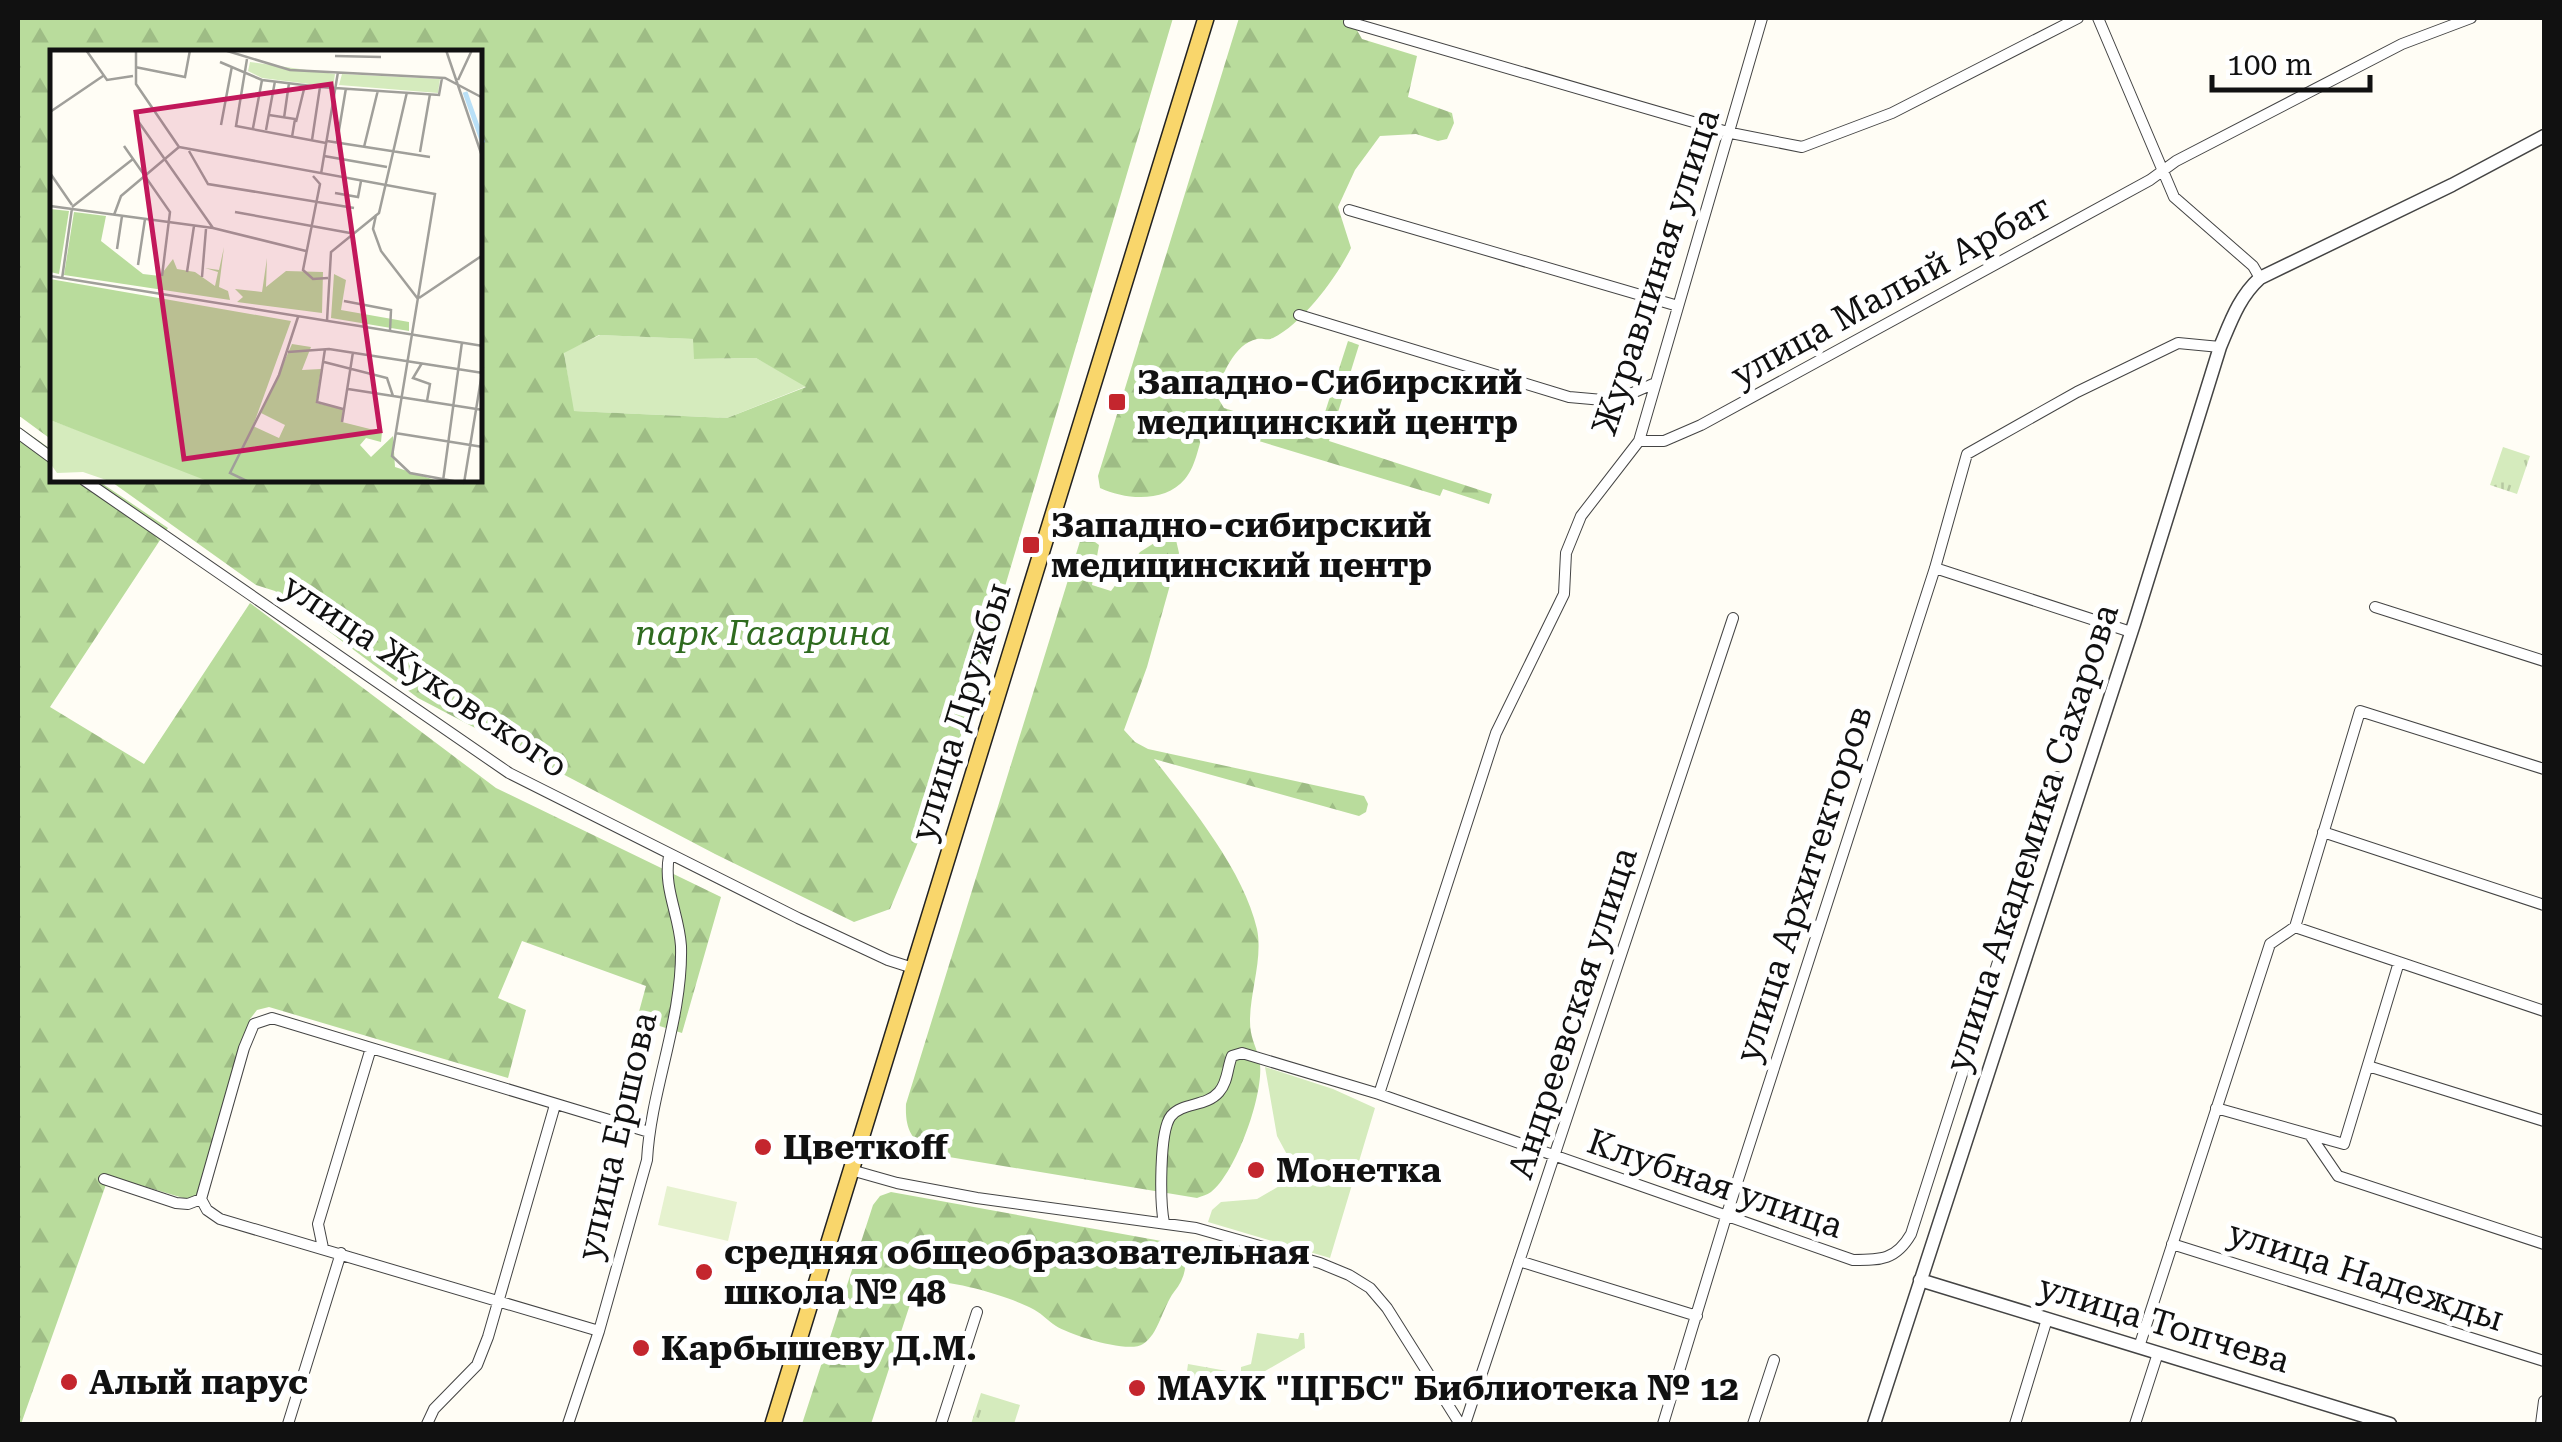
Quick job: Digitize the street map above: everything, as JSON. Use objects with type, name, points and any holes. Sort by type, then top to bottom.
[{"type":"main road","name":"улица Дружбы","points":[[773,1424],[1206,18]]},
{"type":"street","name":"Журавлиная улица","points":[[1379,1094],[1496,733],[1564,594],[1566,553],[1580,516],[1639,441],[1762,18]]},
{"type":"street","points":[[1349,22],[1730,133],[1802,146],[1892,113],[2078,18]]},
{"type":"street","points":[[2098,18],[2174,197],[2253,266],[2260,278],[2544,136]]},
{"type":"street","name":"улица Малый Арбат","points":[[1639,441],[1664,441],[1701,426],[2163,170],[2402,44],[2471,18]]},
{"type":"street","points":[[1349,210],[1678,306]]},
{"type":"street","name":"улица Академика Сахарова","points":[[1874,1424],[2220,347],[2236,308],[2260,278]]},
{"type":"street","points":[[1299,315],[1569,397],[1614,401],[1653,384]]},
{"type":"street","name":"улица Архитекторов","points":[[1664,1424],[1726,1217],[1935,568],[1967,454],[2077,392],[2178,343],[2220,347]]},
{"type":"street","points":[[18,434],[50,457]]},
{"type":"street","name":"улица Жуковского","points":[[87,482],[509,774],[669,856],[888,960],[913,968]]},
{"type":"street","points":[[1935,568],[2131,632]]},
{"type":"street","points":[[2375,607],[2544,661]]},
{"type":"street","name":"Андреевская улица","points":[[1463,1424],[1733,618]]},
{"type":"street","points":[[2138,1347],[2270,944],[2295,928],[2360,710],[2544,768]]},
{"type":"street","name":"Клубная улица","points":[[1164,1223],[1163,1133],[1170,1117],[1181,1108],[1208,1101],[1219,1093],[1232,1056],[1252,1055],[1379,1094],[1854,1260],[1878,1260],[1901,1250],[1910,1234],[2058,777]]},
{"type":"street","points":[[2324,832],[2544,906]]},
{"type":"street","name":"улица Ершова","points":[[568,1424],[647,1160],[681,944],[666,875],[669,856]]},
{"type":"street","points":[[2295,928],[2544,1011]]},
{"type":"street","points":[[2216,1108],[2344,1144],[2399,962]]},
{"type":"street","points":[[598,1331],[220,1219],[201,1199],[244,1048],[254,1024],[272,1018],[649,1132]]},
{"type":"street","points":[[323,1248],[318,1224],[371,1048]]},
{"type":"street","points":[[2368,1066],[2544,1121]]},
{"type":"street","points":[[427,1424],[434,1408],[477,1365],[500,1300],[556,1105]]},
{"type":"street","points":[[2310,1135],[2338,1176],[2544,1244]]},
{"type":"street","points":[[851,1170],[977,1198],[1196,1228],[1320,1263],[1370,1288],[1388,1308],[1463,1424]]},
{"type":"street","points":[[104,1179],[176,1203],[201,1199]]},
{"type":"street","name":"улица Надежды","points":[[2172,1244],[2544,1361]]},
{"type":"street","points":[[288,1424],[341,1254]]},
{"type":"street","points":[[1520,1261],[1696,1316]]},
{"type":"street","name":"улица Топчева","points":[[1920,1280],[2390,1424]]},
{"type":"street","points":[[941,1424],[977,1312]]},
{"type":"street","points":[[2015,1424],[2048,1319]]},
{"type":"street","points":[[2135,1424],[2158,1353]]},
{"type":"street","points":[[1753,1424],[1774,1360]]},
{"type":"street","points":[[2541,1424],[2544,1400]]},
{"type":"green space","name":"парк Гагарина","points":[[18,18],[1173,18],[957,749],[890,909],[854,922],[715,854],[418,698],[275,591],[256,585],[112,482],[482,482],[482,50],[50,50],[50,439],[18,415]],"holes":[[[599,335],[693,339],[694,359],[756,358],[806,387],[727,418],[574,411],[564,353]]]},
{"type":"green space","points":[[1239,18],[1350,18],[1362,39],[1417,56],[1408,97],[1452,113],[1454,123],[1447,139],[1438,141],[1416,134],[1380,136],[1355,170],[1338,207],[1351,248],[1337,272],[1318,299],[1284,331],[1242,347],[1226,370],[1216,395],[1224,408],[1317,437],[1348,341],[1359,345],[1329,441],[1492,494],[1489,504],[1443,489],[1440,496],[1206,425],[1192,467],[1177,487],[1145,497],[1100,488],[1098,476]]},
{"type":"green space","points":[[600,335],[694,339],[694,359],[756,358],[807,386],[727,418],[573,411],[564,352]]},
{"type":"green space","points":[[18,426],[50,449],[50,482],[100,482],[168,528],[50,707],[144,764],[250,603],[496,788],[721,897],[682,1033],[637,1019],[646,986],[522,941],[498,998],[526,1010],[508,1078],[269,1007],[257,1010],[250,1019],[199,1197],[190,1200],[109,1176],[18,1424]]},
{"type":"green space","points":[[2503,447],[2530,456],[2517,494],[2490,485]]},
{"type":"green space","points":[[1167,535],[1176,540],[1179,553],[1147,667],[1124,730],[1148,749],[1364,796],[1368,804],[1366,812],[1359,816],[1154,759],[1228,862],[1257,929],[1250,1021],[1260,1072],[1254,1109],[1221,1182],[1197,1198],[931,1154],[911,1133],[906,1113],[1081,538],[1099,545],[1092,585],[1111,591],[1140,552]]},
{"type":"green space","points":[[1265,1067],[1333,1089],[1375,1108],[1330,1258],[1208,1222],[1212,1210],[1221,1202],[1257,1199],[1298,1175],[1277,1136]]},
{"type":"green space","points":[[667,1186],[737,1202],[728,1241],[658,1225]]},
{"type":"green space","points":[[891,1192],[1178,1244],[1184,1257],[1184,1275],[1153,1334],[1143,1344],[1125,1347],[1074,1334],[1031,1308],[992,1293],[944,1282],[920,1283],[871,1424],[802,1424],[873,1205],[880,1196]]},
{"type":"green space","points":[[1257,1333],[1298,1339],[1304,1333],[1305,1348],[1241,1385],[1241,1367],[1251,1364]]},
{"type":"green space","points":[[1188,1364],[1227,1371],[1224,1387],[1190,1389],[1186,1378]]},
{"type":"green space","points":[[981,1393],[1020,1405],[1014,1424],[971,1424]]},
{"type":"place","name":"Западно-Сибирский медицинский центр","points":[[1117,402]]},
{"type":"place","name":"Западно-сибирский медицинский центр","points":[[1031,545]]},
{"type":"place","name":"Цветкоff","points":[[763,1147]]},
{"type":"place","name":"Монетка","points":[[1256,1170]]},
{"type":"place","name":"средняя общеобразовательная школа № 48","points":[[704,1272]]},
{"type":"place","name":"Карбышеву Д.М.","points":[[641,1348]]},
{"type":"place","name":"Алый парус","points":[[69,1382]]},
{"type":"place","name":"МАУК \"ЦГБС\" Библиотека № 12","points":[[1137,1388]]}]
